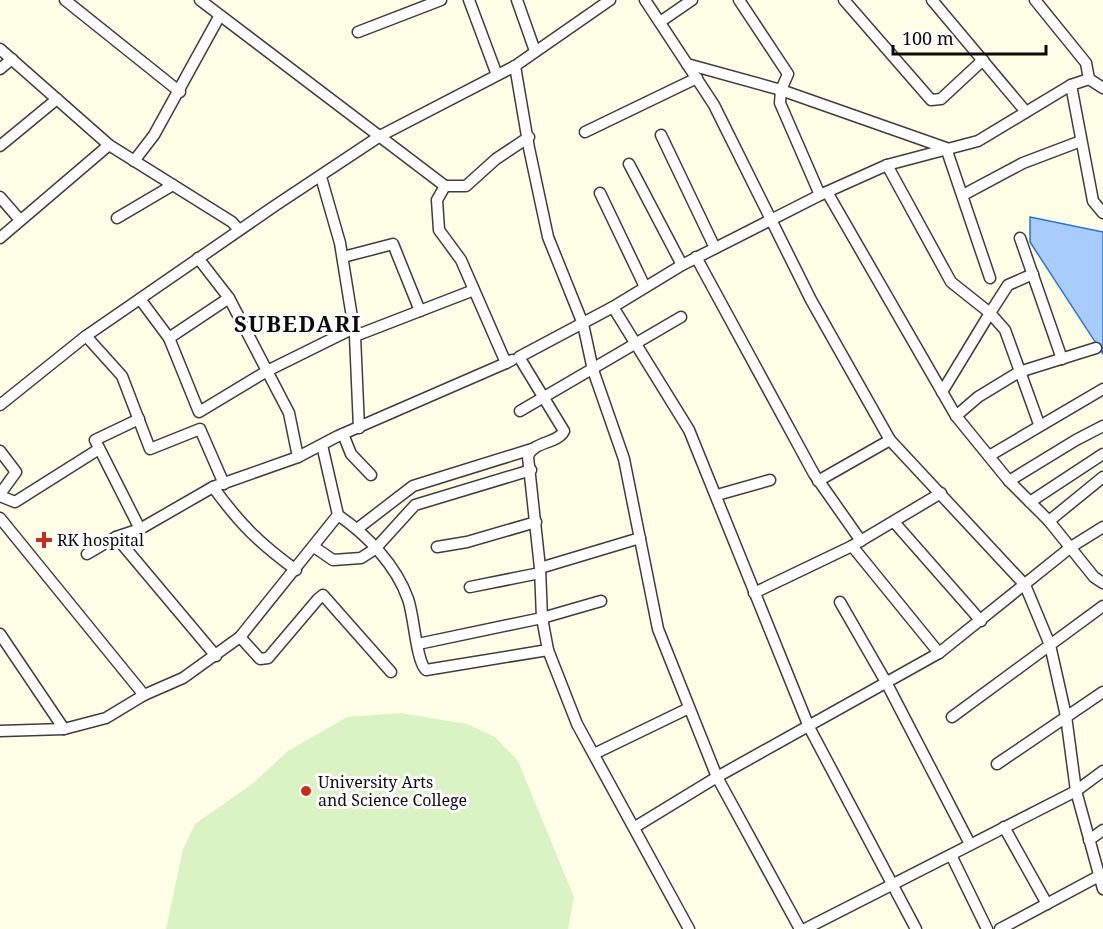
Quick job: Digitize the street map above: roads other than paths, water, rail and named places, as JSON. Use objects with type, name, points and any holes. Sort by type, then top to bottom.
[{"type":"street","points":[[65,0],[180,92]]},
{"type":"street","points":[[200,0],[219,17],[445,186],[466,186],[496,159],[529,137]]},
{"type":"street","points":[[358,32],[441,0]]},
{"type":"street","points":[[469,0],[497,75]]},
{"type":"street","points":[[517,0],[535,51]]},
{"type":"street","points":[[0,405],[86,336],[380,136],[515,66],[610,0]]},
{"type":"street","points":[[645,0],[714,105],[811,300],[890,440],[1025,585],[1050,645],[1066,717],[1076,791],[1103,889]]},
{"type":"street","points":[[660,22],[692,0]]},
{"type":"street","points":[[739,0],[785,68],[787,79],[779,98],[782,108],[824,194],[956,416],[1009,481],[1049,521],[1094,577],[1103,583]]},
{"type":"street","points":[[844,0],[931,100],[940,99],[983,60]]},
{"type":"street","points":[[932,0],[1026,112]]},
{"type":"street","points":[[1035,0],[1086,63],[1089,79]]},
{"type":"street","points":[[134,160],[154,135],[180,92],[219,17]]},
{"type":"street","points":[[0,49],[109,145],[232,222],[239,230]]},
{"type":"street","points":[[0,69],[12,59]]},
{"type":"street","points":[[687,63],[781,90],[946,148]]},
{"type":"street","points":[[515,66],[548,237],[583,324],[593,370],[624,459],[658,630],[687,709],[717,777],[800,929]]},
{"type":"street","points":[[585,132],[697,78]]},
{"type":"street","points":[[87,554],[116,537],[140,529],[219,485],[298,457],[343,434],[519,357],[583,324],[696,257],[887,165],[978,141],[1071,85],[1089,79],[1103,87]]},
{"type":"street","points":[[1071,85],[1093,201],[1103,213]]},
{"type":"street","points":[[0,146],[57,99]]},
{"type":"street","points":[[661,135],[715,248]]},
{"type":"street","points":[[963,195],[1023,163],[1081,141]]},
{"type":"street","points":[[0,238],[109,145]]},
{"type":"street","points":[[946,148],[990,278]]},
{"type":"street","points":[[629,164],[682,265]]},
{"type":"street","points":[[887,165],[951,282],[990,313],[1005,330],[1039,424]]},
{"type":"street","points":[[321,177],[343,257],[355,332],[359,428]]},
{"type":"street","points":[[117,218],[172,185]]},
{"type":"street","points":[[445,186],[437,200],[439,230],[461,260],[506,363]]},
{"type":"street","points":[[600,193],[645,287]]},
{"type":"street","points":[[0,197],[20,220]]},
{"type":"street","points":[[1020,238],[1062,359]]},
{"type":"street","points":[[343,257],[393,244],[420,311]]},
{"type":"street","points":[[696,257],[818,481],[856,543],[939,653]]},
{"type":"street","points":[[198,258],[229,298],[289,413],[298,457]]},
{"type":"street","points":[[942,392],[1008,285],[1033,274]]},
{"type":"street","points":[[140,299],[169,338],[199,412],[267,371],[355,332],[420,311],[474,290]]},
{"type":"street","points":[[169,338],[229,298]]},
{"type":"street","points":[[613,307],[689,430],[809,727],[916,929]]},
{"type":"street","points":[[520,411],[681,317]]},
{"type":"street","points":[[86,336],[122,376],[150,449],[200,429],[219,485],[239,523],[261,544],[296,570]]},
{"type":"street","points":[[956,416],[978,398],[1019,372],[1096,348]]},
{"type":"street","points":[[357,529],[413,486],[532,449],[563,434],[563,427],[519,357]]},
{"type":"street","points":[[989,456],[1039,424],[1103,389]]},
{"type":"street","points":[[139,419],[94,440],[140,529]]},
{"type":"street","points":[[1009,481],[1103,426]]},
{"type":"street","points":[[343,434],[351,454],[371,475]]},
{"type":"street","points":[[818,481],[890,440]]},
{"type":"street","points":[[322,445],[338,514],[357,529],[388,562],[408,598],[422,666],[430,671],[548,650]]},
{"type":"street","points":[[0,451],[16,472],[0,495],[15,502],[99,449]]},
{"type":"street","points":[[532,449],[528,457],[536,522],[542,618],[548,650],[577,724],[689,929]]},
{"type":"street","points":[[1030,502],[1103,454]]},
{"type":"street","points":[[314,547],[333,560],[361,558],[375,549],[415,505],[531,470]]},
{"type":"street","points":[[1049,521],[1103,477]]},
{"type":"street","points":[[717,495],[770,480]]},
{"type":"street","points":[[754,593],[856,543],[941,493]]},
{"type":"street","points":[[0,732],[64,729],[106,718],[144,694],[183,678],[240,637],[296,570],[338,514]]},
{"type":"street","points":[[0,518],[144,694]]},
{"type":"street","points":[[437,547],[467,542],[536,522]]},
{"type":"street","points":[[894,522],[981,621]]},
{"type":"street","points":[[635,827],[717,777],[939,653],[1071,547],[1103,527]]},
{"type":"street","points":[[116,537],[216,656]]},
{"type":"street","points":[[470,586],[540,570],[640,538]]},
{"type":"street","points":[[240,637],[260,659],[268,658],[318,598],[323,596],[391,672]]},
{"type":"street","points":[[418,644],[542,618],[601,601]]},
{"type":"street","points":[[840,602],[886,682],[970,844]]},
{"type":"street","points":[[952,717],[1103,606]]},
{"type":"street","points":[[0,634],[64,729]]},
{"type":"street","points":[[997,764],[1103,692]]},
{"type":"street","points":[[594,754],[687,709]]},
{"type":"street","points":[[805,929],[1076,791],[1103,771]]},
{"type":"street","points":[[1004,827],[1047,904]]},
{"type":"street","points":[[1089,840],[1103,830]]},
{"type":"street","points":[[951,855],[987,929]]},
{"type":"street","points":[[1000,929],[1099,876]]},
{"type":"water","points":[[1030,217],[1103,232],[1103,354],[1030,242]]},
{"type":"place","name":"RK hospital","points":[[44,540]]},
{"type":"place","name":"University Arts and Science College","points":[[306,791]]},
{"type":"district","name":"SUBEDARI","points":[[298,323]]}]
